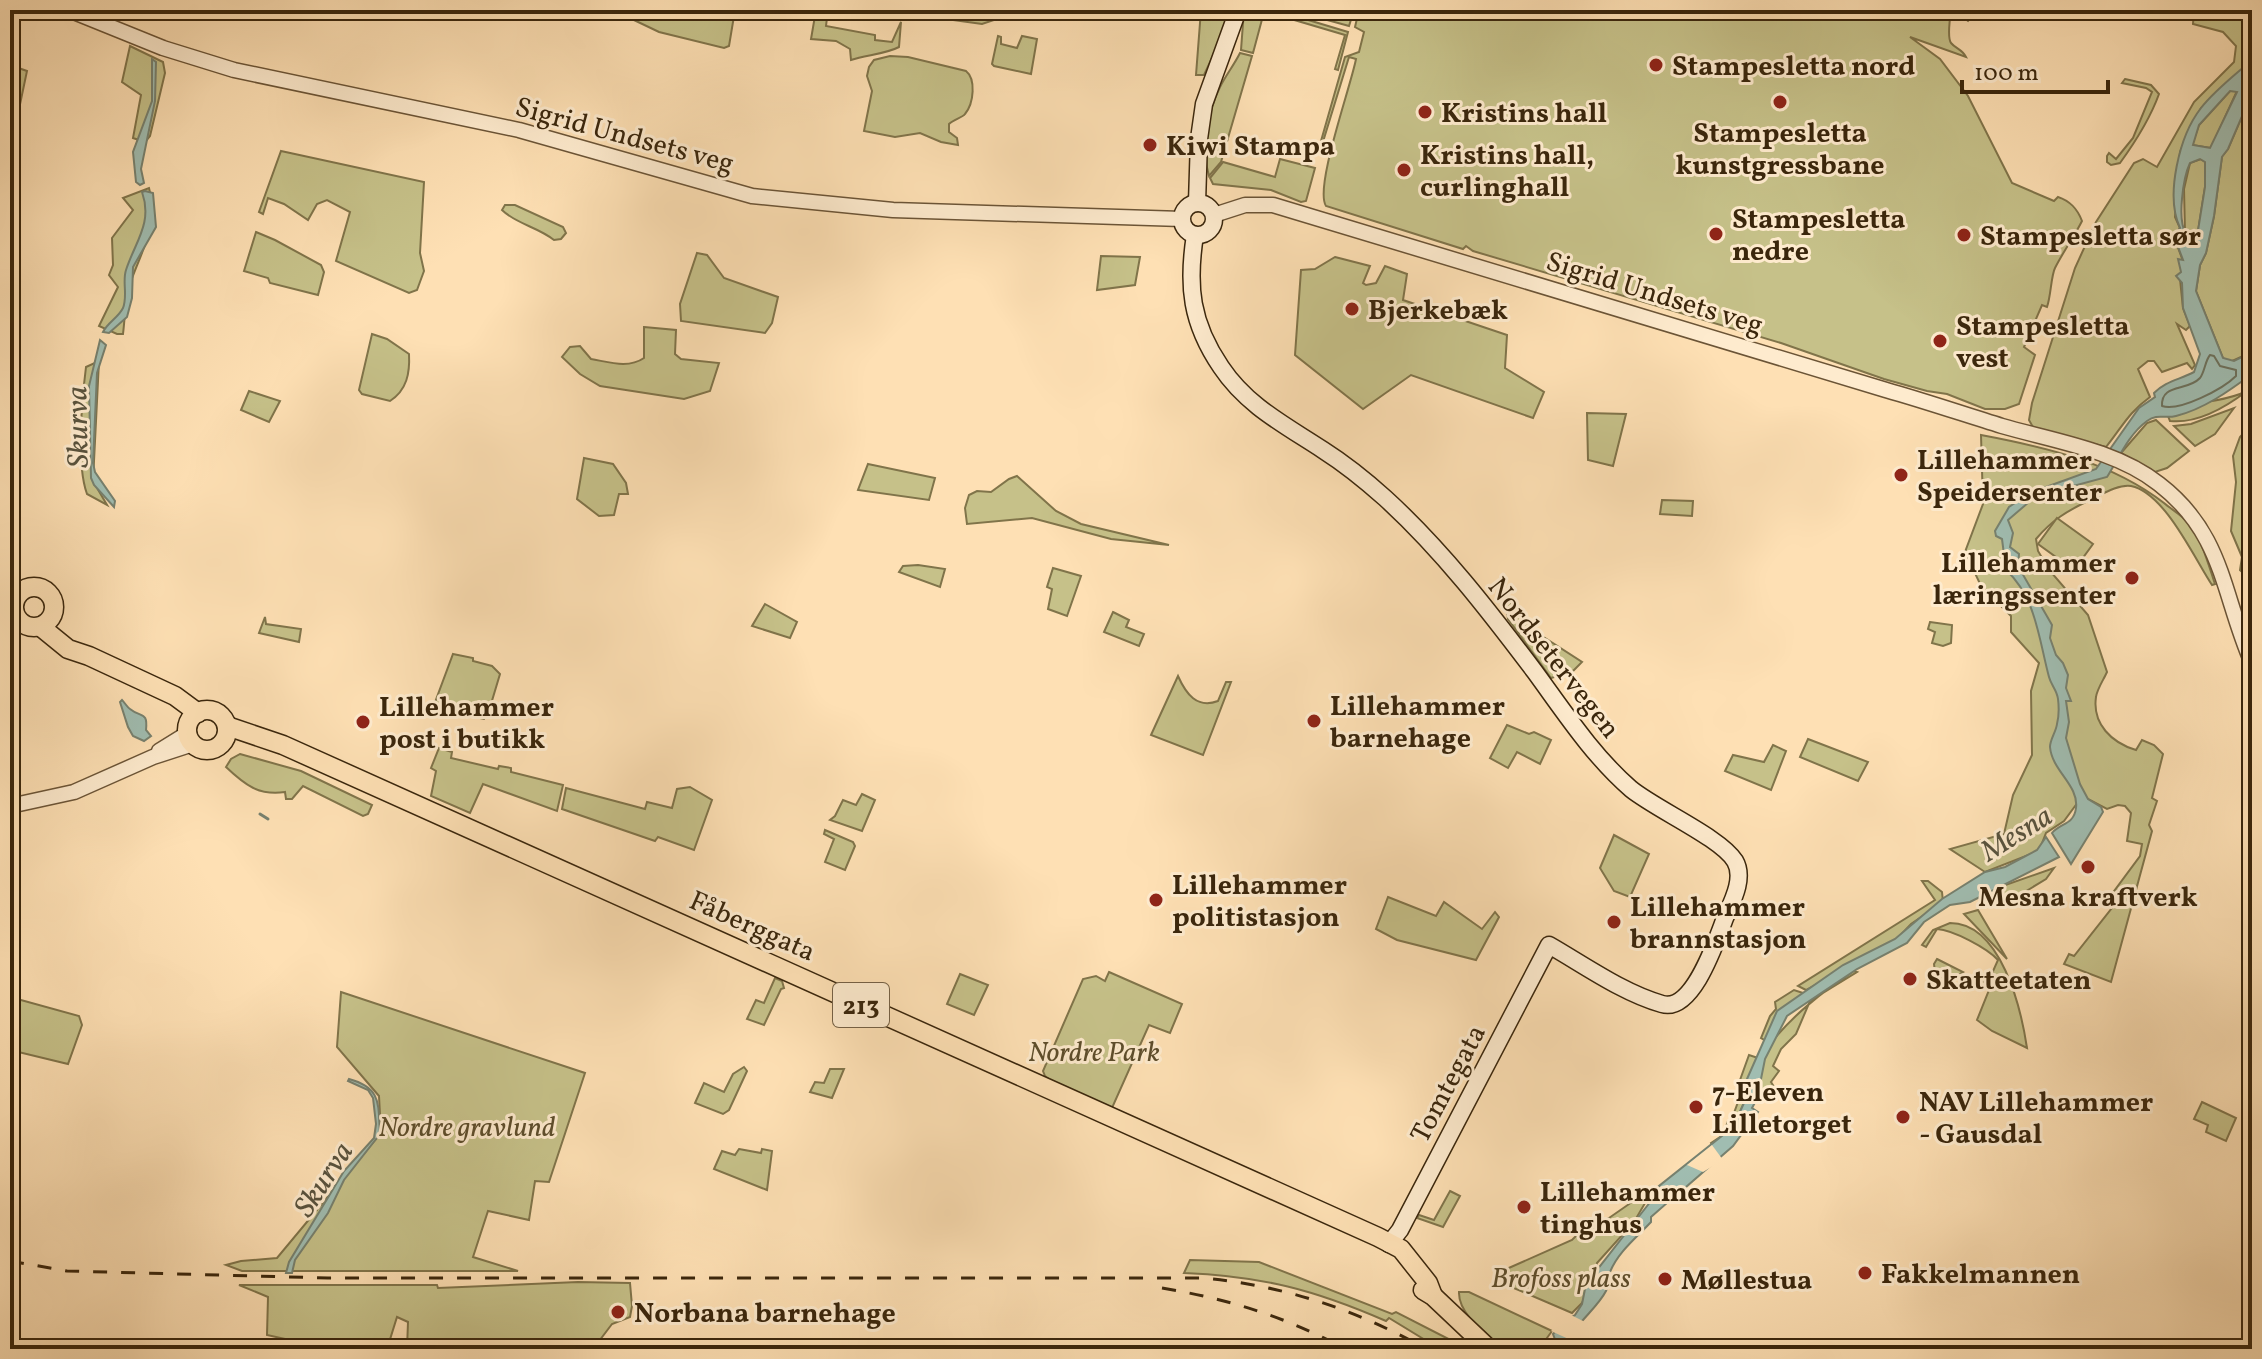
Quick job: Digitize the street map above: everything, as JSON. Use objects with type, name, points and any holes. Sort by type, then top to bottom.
[{"type":"main road","points":[[1197,203],[1199,139],[1204,104],[1238,10]]},
{"type":"main road","points":[[1197,203],[1207,205],[1214,215],[1212,228],[1207,233],[1195,235],[1184,228],[1182,219],[1185,209],[1197,203]]},
{"type":"main road","name":"Nordsetervegen","points":[[1195,235],[1190,268],[1194,314],[1207,345],[1231,382],[1257,408],[1337,459],[1396,508],[1484,605],[1596,754],[1648,802],[1715,841],[1735,861],[1739,873],[1731,903],[1694,987],[1680,1003],[1662,1004],[1624,987],[1549,945]]},
{"type":"main road","name":"213","points":[[35,587],[46,591],[55,606],[47,622],[31,628],[22,623],[16,616],[14,597],[35,587]]},
{"type":"main road","name":"213","points":[[47,622],[89,656],[162,691],[192,728],[200,749],[214,750],[226,732],[221,715],[214,711],[192,728]]},
{"type":"main road","name":"Fåberggata","points":[[226,732],[252,742],[267,740],[623,897],[1389,1244]]},
{"type":"main road","name":"Tomtegata","points":[[1389,1244],[1400,1230],[1549,945]]},
{"type":"main road","points":[[1389,1244],[1393,1256],[1420,1289],[1433,1296],[1489,1349]]},
{"type":"street","name":"Sigrid Undsets veg","points":[[69,10],[163,48],[234,70],[519,130],[752,196],[837,207],[893,210],[1182,219]]},
{"type":"street","name":"Sigrid Undsets veg","points":[[1214,215],[1245,205],[1273,205],[2127,464],[2161,485],[2197,522],[2212,548],[2252,663]]},
{"type":"street","points":[[10,806],[74,792],[153,757],[192,728]]},
{"type":"green space","points":[[613,10],[735,10],[729,46],[724,48],[659,32]]},
{"type":"green space","points":[[816,10],[828,10],[826,26],[875,35],[875,40],[892,42],[901,22],[899,47],[851,60],[850,49],[836,41],[811,39]]},
{"type":"green space","points":[[911,10],[997,10],[994,20],[982,24],[917,15]]},
{"type":"green space","points":[[1201,10],[1226,10],[1226,28],[1204,75],[1196,75]]},
{"type":"green space","points":[[1244,10],[1264,12],[1253,53],[1241,50]]},
{"type":"green space","points":[[1275,10],[1348,32],[1338,70],[1335,69],[1345,35],[1274,14]]},
{"type":"green space","points":[[1291,10],[1354,10],[1349,26]]},
{"type":"green space","points":[[1359,10],[1972,10],[1973,16],[1968,21],[1957,12],[1950,16],[1950,40],[1966,57],[1910,37],[1940,59],[1968,96],[2012,183],[2054,201],[2058,197],[2066,201],[2082,221],[2055,268],[2047,307],[2042,305],[2024,347],[2035,355],[2019,404],[2005,409],[1985,409],[1947,394],[1884,379],[1781,343],[1326,206],[1325,179],[1329,159],[1356,59],[1349,57],[1322,145],[1321,141],[1345,57],[1359,52],[1364,32],[1355,27]]},
{"type":"green space","points":[[2194,10],[2252,10],[2252,60],[2201,108],[2180,152],[2175,217],[2180,228],[2174,237],[2183,261],[2180,279],[2183,308],[2190,326],[2186,330],[2177,324],[2195,365],[2192,369],[2187,363],[2162,372],[2154,361],[2148,361],[2138,369],[2150,397],[2131,414],[2106,447],[2034,429],[2029,420],[2032,403],[2075,268],[2096,222],[2134,163],[2143,159],[2157,167],[2194,102],[2234,62],[2236,46],[2223,32],[2193,24]]},
{"type":"green space","points":[[998,36],[1001,37],[1001,44],[1017,48],[1022,36],[1037,39],[1031,74],[992,64]]},
{"type":"green space","points":[[130,46],[163,62],[165,73],[150,136],[145,142],[133,138],[141,95],[122,82]]},
{"type":"green space","points":[[1240,53],[1252,56],[1221,162],[1209,176],[1206,143],[1212,107]]},
{"type":"green space","points":[[890,56],[908,57],[966,71],[973,91],[970,104],[964,115],[949,124],[949,132],[957,138],[958,145],[920,133],[895,137],[864,131],[872,91],[867,76],[869,67],[874,60]]},
{"type":"green space","points":[[10,65],[27,71],[18,114],[10,111]]},
{"type":"green space","points":[[2125,79],[2151,85],[2159,94],[2132,146],[2120,163],[2111,165],[2107,162],[2107,156],[2109,153],[2116,159],[2133,138],[2152,92],[2122,83]]},
{"type":"green space","points":[[2230,91],[2237,91],[2211,148],[2192,145],[2199,125]]},
{"type":"green space","points":[[2252,93],[2252,352],[2230,362],[2223,358],[2196,291],[2214,216],[2222,156],[2228,149]]},
{"type":"green space","points":[[281,151],[424,182],[420,253],[424,271],[417,290],[409,293],[336,261],[350,212],[327,200],[317,204],[308,220],[284,204],[268,198],[263,214],[259,212]]},
{"type":"green space","points":[[1280,159],[1315,168],[1306,201],[1301,202],[1271,190],[1213,184],[1210,178],[1223,162],[1275,177]]},
{"type":"green space","points":[[2201,159],[2205,162],[2205,187],[2196,244],[2185,233],[2184,189],[2190,163]]},
{"type":"green space","points":[[149,188],[151,225],[128,290],[123,334],[117,334],[99,326],[118,287],[109,275],[113,265],[112,238],[133,210],[123,198]]},
{"type":"green space","points":[[505,205],[515,205],[563,227],[566,233],[561,239],[554,240],[508,215],[502,210]]},
{"type":"green space","points":[[256,232],[321,265],[324,272],[318,295],[270,283],[268,278],[244,271]]},
{"type":"green space","points":[[697,253],[707,255],[724,278],[778,297],[772,323],[765,333],[681,321],[680,304]]},
{"type":"green space","points":[[1101,256],[1140,257],[1135,285],[1097,290]]},
{"type":"green space","points":[[1335,257],[1370,266],[1363,283],[1366,285],[1376,283],[1385,266],[1407,274],[1403,300],[1507,335],[1505,368],[1544,392],[1533,418],[1411,375],[1363,409],[1295,355],[1301,270],[1315,269]]},
{"type":"green space","points":[[644,327],[676,330],[675,354],[681,359],[719,363],[710,391],[684,399],[600,386],[580,374],[562,357],[570,347],[580,346],[591,359],[618,364],[638,361],[644,358]]},
{"type":"green space","points":[[372,334],[387,339],[409,354],[406,380],[400,392],[390,401],[362,394],[359,390]]},
{"type":"green space","points":[[99,361],[93,481],[107,505],[87,494],[81,449],[86,367]]},
{"type":"green space","points":[[249,391],[280,401],[269,422],[241,410]]},
{"type":"green space","points":[[2247,391],[2201,417],[2170,421],[2168,416],[2202,403]]},
{"type":"green space","points":[[2234,408],[2215,434],[2195,446],[2174,426],[2191,424]]},
{"type":"green space","points":[[1587,413],[1626,414],[1613,466],[1588,460]]},
{"type":"green space","points":[[2156,420],[2189,451],[2167,468],[2155,472],[2121,453],[2147,423]]},
{"type":"green space","points":[[2252,424],[2252,581],[2240,570],[2242,557],[2231,531],[2236,482],[2233,456],[2240,437]]},
{"type":"green space","points":[[1981,435],[2077,458],[2144,489],[2188,522],[2201,544],[2215,584],[2212,585],[2167,513],[2144,491],[2131,486],[2115,488],[2074,508],[2054,521],[2036,539],[2038,551],[2050,571],[2088,615],[2107,672],[2096,697],[2097,716],[2101,724],[2112,737],[2127,747],[2136,750],[2142,740],[2154,745],[2163,754],[2152,798],[2157,801],[2149,825],[2152,831],[2111,982],[2064,964],[2069,954],[2074,956],[2115,904],[2109,898],[2140,856],[2142,844],[2127,841],[2131,813],[2125,806],[2107,809],[2081,798],[2064,821],[2046,833],[2039,851],[1985,872],[1950,849],[2004,834],[2013,795],[2032,755],[2031,691],[2039,663],[2011,632],[2011,616],[1981,586],[1965,552],[1983,504]]},
{"type":"green space","points":[[584,458],[613,464],[626,483],[628,494],[619,494],[614,515],[599,516],[577,499]]},
{"type":"green space","points":[[868,464],[935,478],[929,500],[858,490]]},
{"type":"green space","points":[[1017,476],[1056,511],[1081,524],[1169,545],[1111,539],[1032,518],[967,524],[965,508],[969,495],[977,491],[991,492]]},
{"type":"green space","points":[[1662,500],[1693,501],[1692,516],[1660,514]]},
{"type":"green space","points":[[2057,518],[2093,544],[2074,570],[2038,544]]},
{"type":"green space","points":[[903,566],[945,569],[940,587],[899,572]]},
{"type":"green space","points":[[1053,568],[1081,576],[1067,616],[1048,609],[1052,589],[1047,587]]},
{"type":"green space","points":[[1505,597],[1542,636],[1582,662],[1573,671],[1551,678],[1508,619]]},
{"type":"green space","points":[[765,604],[797,622],[790,638],[752,626]]},
{"type":"green space","points":[[1113,612],[1129,620],[1126,627],[1144,634],[1139,646],[1104,632]]},
{"type":"green space","points":[[265,617],[266,624],[301,629],[299,642],[259,633]]},
{"type":"green space","points":[[1930,622],[1952,625],[1951,643],[1943,646],[1932,643],[1935,632],[1928,629]]},
{"type":"green space","points":[[453,654],[492,666],[500,674],[484,719],[438,709],[434,705]]},
{"type":"green space","points":[[1178,676],[1189,694],[1204,703],[1218,701],[1226,682],[1231,682],[1203,755],[1151,735]]},
{"type":"green space","points":[[1507,725],[1551,740],[1540,764],[1517,752],[1508,768],[1490,758]]},
{"type":"green space","points":[[1808,739],[1868,762],[1858,781],[1800,757]]},
{"type":"green space","points":[[1773,745],[1786,751],[1771,790],[1725,771],[1733,755],[1764,762]]},
{"type":"green space","points":[[439,748],[452,752],[451,758],[498,769],[499,766],[511,768],[511,772],[563,785],[557,811],[483,784],[470,813],[431,796],[436,771],[431,768]]},
{"type":"green space","points":[[240,754],[301,771],[372,805],[368,814],[363,816],[303,786],[292,799],[286,799],[285,792],[260,791],[226,767],[231,759]]},
{"type":"green space","points":[[690,787],[712,800],[694,850],[658,837],[655,841],[562,809],[566,788],[645,809],[647,802],[672,808],[677,789]]},
{"type":"green space","points":[[862,794],[875,800],[862,831],[830,820],[843,800],[856,805]]},
{"type":"green space","points":[[825,830],[853,842],[855,846],[845,870],[825,862],[834,839],[824,834]]},
{"type":"green space","points":[[1614,835],[1649,854],[1630,897],[1614,891],[1600,868]]},
{"type":"green space","points":[[2054,868],[2046,879],[2005,904],[1994,889]]},
{"type":"green space","points":[[1922,881],[1928,881],[1942,892],[1943,902],[1911,924],[1896,940],[1806,990],[1798,986],[1935,900]]},
{"type":"green space","points":[[1388,897],[1436,916],[1444,902],[1482,929],[1495,912],[1499,917],[1476,960],[1397,940],[1376,929]]},
{"type":"green space","points":[[1978,910],[2007,959],[1964,914]]},
{"type":"green space","points":[[1950,923],[1968,927],[1983,937],[1995,952],[2020,1012],[2027,1048],[1977,1020],[1991,985],[1977,979],[1980,974],[1990,978],[1998,960],[1969,940],[1944,930],[1937,929],[1926,947],[1922,945],[1933,930]]},
{"type":"green space","points":[[1937,959],[1963,972],[1937,988],[1934,964]]},
{"type":"green space","points":[[1854,971],[1857,972],[1823,993]]},
{"type":"green space","name":"Nordre Park","points":[[1109,972],[1182,1004],[1170,1033],[1149,1025],[1112,1108],[1050,1080],[1043,1071],[1083,979],[1096,976],[1105,981]]},
{"type":"green space","points":[[960,974],[988,985],[974,1015],[947,1004]]},
{"type":"green space","points":[[775,978],[782,981],[784,988],[764,1025],[747,1019],[756,1000],[764,1003]]},
{"type":"green space","points":[[1794,990],[1806,994],[1783,1015],[1769,1045],[1808,1005],[1796,1034],[1781,1049],[1773,1066],[1779,1071],[1771,1082],[1776,1090],[1769,1097],[1758,1100],[1753,1091],[1749,1092],[1733,1127],[1712,1145],[1723,1135],[1728,1121],[1731,1121],[1745,1083],[1740,1080],[1749,1055],[1758,1058],[1766,1041],[1761,1038],[1776,1009],[1775,1002]]},
{"type":"green space","name":"Nordre gravlund","points":[[341,992],[585,1073],[549,1182],[535,1181],[529,1220],[488,1211],[473,1257],[518,1271],[242,1271],[226,1265],[277,1258],[381,1133],[379,1096],[337,1047]]},
{"type":"green space","points":[[10,997],[79,1016],[82,1025],[68,1064],[10,1050]]},
{"type":"green space","points":[[744,1067],[747,1071],[729,1110],[723,1114],[695,1103],[704,1083],[724,1092],[733,1074]]},
{"type":"green space","points":[[830,1069],[844,1069],[832,1098],[810,1092],[815,1082],[824,1083]]},
{"type":"green space","points":[[2202,1102],[2236,1118],[2226,1141],[2206,1132],[2208,1125],[2194,1119]]},
{"type":"green space","points":[[739,1149],[761,1153],[762,1149],[772,1151],[767,1190],[714,1169],[722,1151],[735,1155]]},
{"type":"green space","name":"Brofoss plass","points":[[1655,1186],[1634,1222],[1597,1263],[1593,1281],[1582,1303],[1572,1313],[1502,1283],[1502,1271],[1572,1240]]},
{"type":"green space","points":[[1450,1191],[1460,1196],[1443,1227],[1417,1218],[1419,1215],[1434,1220]]},
{"type":"green space","points":[[1190,1260],[1259,1262],[1392,1314],[1396,1312],[1468,1349],[1440,1349],[1389,1318],[1386,1321],[1288,1286],[1238,1277],[1184,1273]]},
{"type":"green space","points":[[630,1283],[630,1317],[612,1324],[593,1349],[407,1349],[408,1322],[397,1317],[387,1349],[314,1349],[303,1343],[267,1335],[268,1297],[239,1285],[437,1285],[438,1288]]},
{"type":"green space","points":[[1459,1292],[1469,1292],[1552,1331],[1539,1349],[1503,1349],[1463,1309]]},
{"type":"water","points":[[152,59],[156,62],[155,101],[141,169],[144,183],[140,185],[136,182],[133,152],[152,101]]},
{"type":"water","points":[[2252,60],[2252,93],[2222,157],[2214,216],[2196,291],[2223,358],[2234,361],[2252,352],[2252,374],[2196,409],[2147,421],[2129,440],[2107,477],[2036,496],[2008,520],[2013,533],[2010,547],[2019,554],[2018,566],[2052,625],[2050,638],[2068,675],[2066,688],[2071,701],[2066,701],[2069,722],[2066,738],[2080,784],[2088,799],[2101,807],[2103,812],[2071,864],[2052,833],[2070,821],[2076,808],[2073,792],[2055,763],[2050,747],[2058,718],[2057,696],[2030,606],[2006,570],[2002,539],[1996,536],[1995,531],[2009,507],[2021,499],[2096,469],[2139,408],[2155,397],[2154,393],[2194,372],[2200,354],[2183,308],[2182,283],[2176,276],[2181,272],[2178,259],[2183,260],[2174,236],[2180,228],[2174,200],[2177,166],[2186,134],[2201,108]],"holes":[[[2230,91],[2237,92],[2210,148],[2193,145],[2199,125]],[[2200,159],[2205,162],[2205,187],[2196,243],[2183,228],[2181,209],[2187,170],[2190,163]]]},
{"type":"water","points":[[142,192],[153,193],[156,227],[133,267],[132,298],[127,317],[109,333],[103,332],[123,308],[126,270],[144,223]]},
{"type":"water","points":[[100,340],[106,345],[97,373],[93,463],[95,472],[115,501],[114,507],[91,478],[89,386]]},
{"type":"water","points":[[122,700],[130,709],[145,717],[146,730],[151,736],[144,741],[133,736],[128,727]]},
{"type":"water","points":[[2046,837],[2059,857],[1970,902],[1950,905],[1924,922],[1907,943],[1857,969],[1787,1016],[1765,1059],[1757,1099],[1752,1108],[1758,1112],[1733,1146],[1671,1200],[1659,1186],[1733,1127],[1749,1092],[1747,1079],[1777,1011],[1843,965],[1895,939],[1942,899],[1985,872],[2005,867],[2037,850]]},
{"type":"water","points":[[349,1079],[373,1092],[378,1106],[380,1134],[344,1180],[328,1213],[295,1260],[292,1273],[286,1273],[289,1262],[344,1171],[374,1138],[373,1098],[368,1090]]},
{"type":"water","points":[[1658,1192],[1667,1203],[1651,1217],[1651,1222],[1618,1258],[1610,1272],[1606,1291],[1574,1332],[1567,1349],[1551,1349],[1557,1345],[1553,1334],[1575,1315],[1582,1304],[1586,1284]]},
{"type":"pier","points":[[1712,1145],[1723,1160],[1703,1172],[1687,1165]]},
{"type":"pier","points":[[1569,1314],[1585,1322],[1573,1341],[1551,1331]]},
{"type":"waterway","name":"Skurva","points":[[260,814],[268,819]]},
{"type":"railway","points":[[10,1261],[67,1271],[328,1278],[1204,1278],[1291,1293],[1373,1322],[1426,1349]]},
{"type":"railway","points":[[1162,1288],[1257,1311],[1301,1327],[1346,1349]]},
{"type":"place","name":"Stampesletta nord","points":[[1656,65]]},
{"type":"place","name":"Stampesletta kunstgressbane","points":[[1780,102]]},
{"type":"place","name":"Kristins hall","points":[[1425,112]]},
{"type":"place","name":"Kiwi Stampa","points":[[1150,145]]},
{"type":"place","name":"Kristins hall, curlinghall","points":[[1404,170]]},
{"type":"place","name":"Stampesletta nedre","points":[[1716,234]]},
{"type":"place","name":"Stampesletta sør","points":[[1964,235]]},
{"type":"place","name":"Bjerkebæk","points":[[1352,309]]},
{"type":"place","name":"Stampesletta vest","points":[[1940,341]]},
{"type":"place","name":"Lillehammer Speidersenter","points":[[1901,475]]},
{"type":"place","name":"Lillehammer læringssenter","points":[[2132,578]]},
{"type":"place","name":"Lillehammer barnehage","points":[[1314,721]]},
{"type":"place","name":"Lillehammer post i butikk","points":[[363,722]]},
{"type":"place","name":"Mesna kraftverk","points":[[2088,867]]},
{"type":"place","name":"Lillehammer politistasjon","points":[[1156,900]]},
{"type":"place","name":"Lillehammer brannstasjon","points":[[1614,922]]},
{"type":"place","name":"Skatteetaten","points":[[1910,979]]},
{"type":"place","name":"7-Eleven Lilletorget","points":[[1696,1107]]},
{"type":"place","name":"NAV Lillehammer - Gausdal","points":[[1903,1117]]},
{"type":"place","name":"Lillehammer tinghus","points":[[1524,1207]]},
{"type":"place","name":"Fakkelmannen","points":[[1865,1273]]},
{"type":"place","name":"Møllestua","points":[[1665,1279]]},
{"type":"place","name":"Norbana barnehage","points":[[618,1312]]},
{"type":"water label","name":"Mesna","points":[[2016,833]]}]
